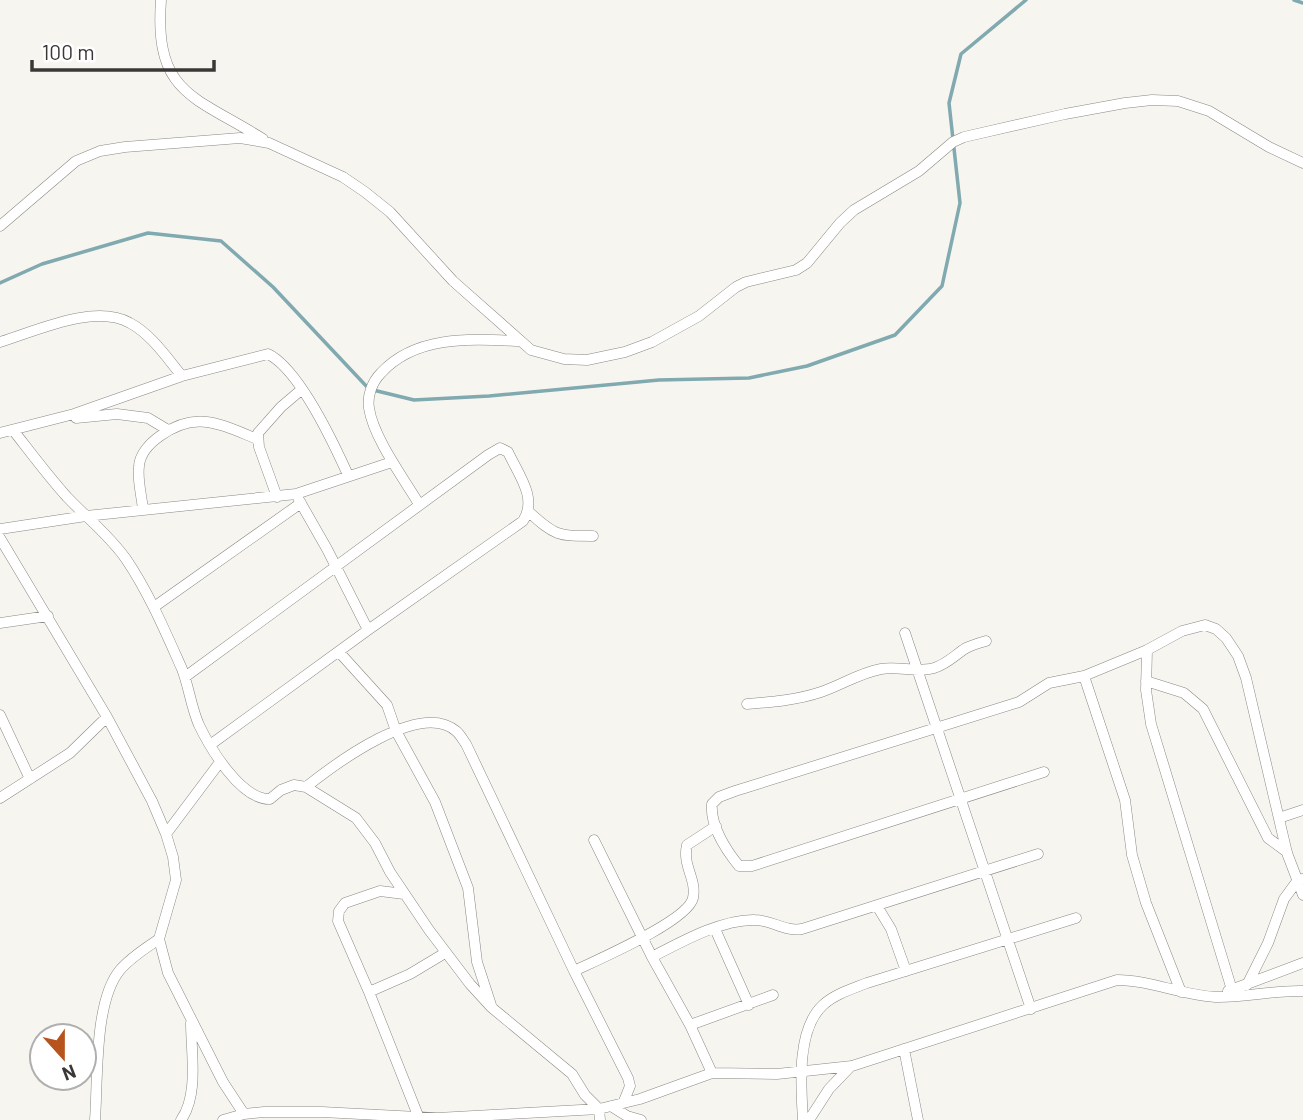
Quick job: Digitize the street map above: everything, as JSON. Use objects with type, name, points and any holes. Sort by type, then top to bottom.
[{"type":"street","points":[[161,0],[159,27],[162,49],[171,73],[183,90],[198,102],[269,143],[343,177],[365,192],[390,212],[453,281],[497,318],[518,341],[531,350],[564,359],[587,360],[625,352],[652,342],[699,316],[736,287],[796,270],[807,263],[854,210],[919,171],[953,142],[975,134],[1125,103],[1178,101],[1209,111],[1269,147],[1303,163]]},
{"type":"street","points":[[0,226],[76,161],[88,155],[125,147],[218,139],[255,139],[269,143]]},
{"type":"street","points":[[0,342],[83,317],[115,318],[129,322],[143,333],[182,376]]},
{"type":"street","points":[[419,504],[392,462],[369,409],[369,395],[376,379],[399,357],[417,349],[447,341],[471,339],[518,341]]},
{"type":"street","points":[[0,433],[99,407],[182,376],[268,354],[282,364],[302,390],[329,434],[348,475]]},
{"type":"street","points":[[277,496],[257,439],[263,427],[302,390]]},
{"type":"street","points":[[51,420],[117,414],[148,418],[169,430]]},
{"type":"street","points":[[143,510],[139,467],[144,452],[153,441],[169,430],[188,421],[201,420],[257,439]]},
{"type":"street","points":[[13,430],[53,481],[99,527],[127,561],[154,607],[185,677],[198,723],[220,762],[250,793],[264,799],[270,799],[281,790],[294,785],[306,788],[356,818],[375,843],[404,894],[445,953],[491,1007],[572,1074],[585,1095],[599,1109],[600,1120]]},
{"type":"street","points":[[185,677],[419,504],[500,448],[508,452],[529,500],[529,512],[523,521],[210,745]]},
{"type":"street","points":[[154,607],[299,499],[348,475],[392,462]]},
{"type":"street","points":[[0,528],[277,496],[299,499]]},
{"type":"street","points":[[299,499],[368,630]]},
{"type":"street","points":[[529,512],[555,533],[593,536]]},
{"type":"street","points":[[0,538],[107,717],[152,801],[166,834],[176,880],[159,939],[161,954],[231,1097],[244,1114]]},
{"type":"street","points":[[0,623],[48,616]]},
{"type":"street","points":[[1044,772],[763,864],[744,867],[739,866],[730,854],[711,812],[712,804],[727,794],[765,779],[1019,702],[1049,683],[1084,676],[1147,650],[1192,627],[1205,625],[1216,629],[1226,638],[1238,656],[1246,678],[1287,853],[1301,880],[1303,895]]},
{"type":"street","points":[[905,633],[1031,1009]]},
{"type":"street","points":[[747,704],[798,699],[824,691],[866,672],[900,667],[932,669],[968,647],[986,641]]},
{"type":"street","points":[[1147,650],[1146,681],[1152,724],[1231,990]]},
{"type":"street","points":[[339,652],[387,705],[396,731],[435,802],[468,888],[477,962],[491,1007]]},
{"type":"street","points":[[1084,676],[1125,800],[1132,855],[1146,903],[1181,992]]},
{"type":"street","points":[[1146,681],[1184,693],[1203,709],[1268,838],[1287,853]]},
{"type":"street","points":[[0,715],[30,779]]},
{"type":"street","points":[[0,798],[70,753],[107,717]]},
{"type":"street","points":[[306,788],[342,760],[411,724],[426,722],[456,730],[466,744],[573,971],[628,1077],[631,1086],[624,1101]]},
{"type":"street","points":[[166,834],[220,762]]},
{"type":"street","points":[[1279,818],[1303,810]]},
{"type":"street","points":[[573,971],[643,937],[685,912],[693,900],[693,885],[684,855],[687,845],[716,826]]},
{"type":"street","points":[[594,840],[712,1073]]},
{"type":"street","points":[[652,957],[685,940],[728,924],[758,920],[794,930],[1038,854]]},
{"type":"street","points":[[1247,985],[1268,943],[1284,899],[1301,880]]},
{"type":"street","points":[[404,894],[380,891],[345,903],[339,911],[338,921],[419,1118]]},
{"type":"street","points":[[877,906],[891,929],[906,971]]},
{"type":"street","points":[[803,1120],[799,1072],[813,1020],[822,1006],[837,995],[906,971],[1076,918]]},
{"type":"street","points":[[715,929],[749,1005]]},
{"type":"street","points":[[95,1120],[101,1029],[109,986],[128,962],[159,939]]},
{"type":"street","points":[[369,992],[410,974],[445,953]]},
{"type":"street","points":[[1215,997],[1303,963]]},
{"type":"street","points":[[223,1120],[244,1114],[294,1111],[419,1118],[599,1109],[640,1099],[712,1073],[755,1075],[852,1066],[1117,980],[1215,997],[1286,990],[1303,991]]},
{"type":"street","points":[[690,1025],[773,995]]},
{"type":"street","points":[[181,1120],[186,1113],[191,1092],[191,1019]]},
{"type":"street","points":[[904,1049],[918,1120]]},
{"type":"street","points":[[809,1120],[829,1089],[852,1066]]},
{"type":"street","points":[[611,1106],[627,1116],[641,1120]]},
{"type":"waterway","points":[[0,283],[42,264],[148,233],[221,241],[273,287],[369,389],[414,400],[489,396],[659,380],[749,378],[807,366],[895,335],[942,286],[960,203],[949,103],[961,54],[1026,0]]},
{"type":"waterway","points":[[1294,0],[1303,3]]}]
